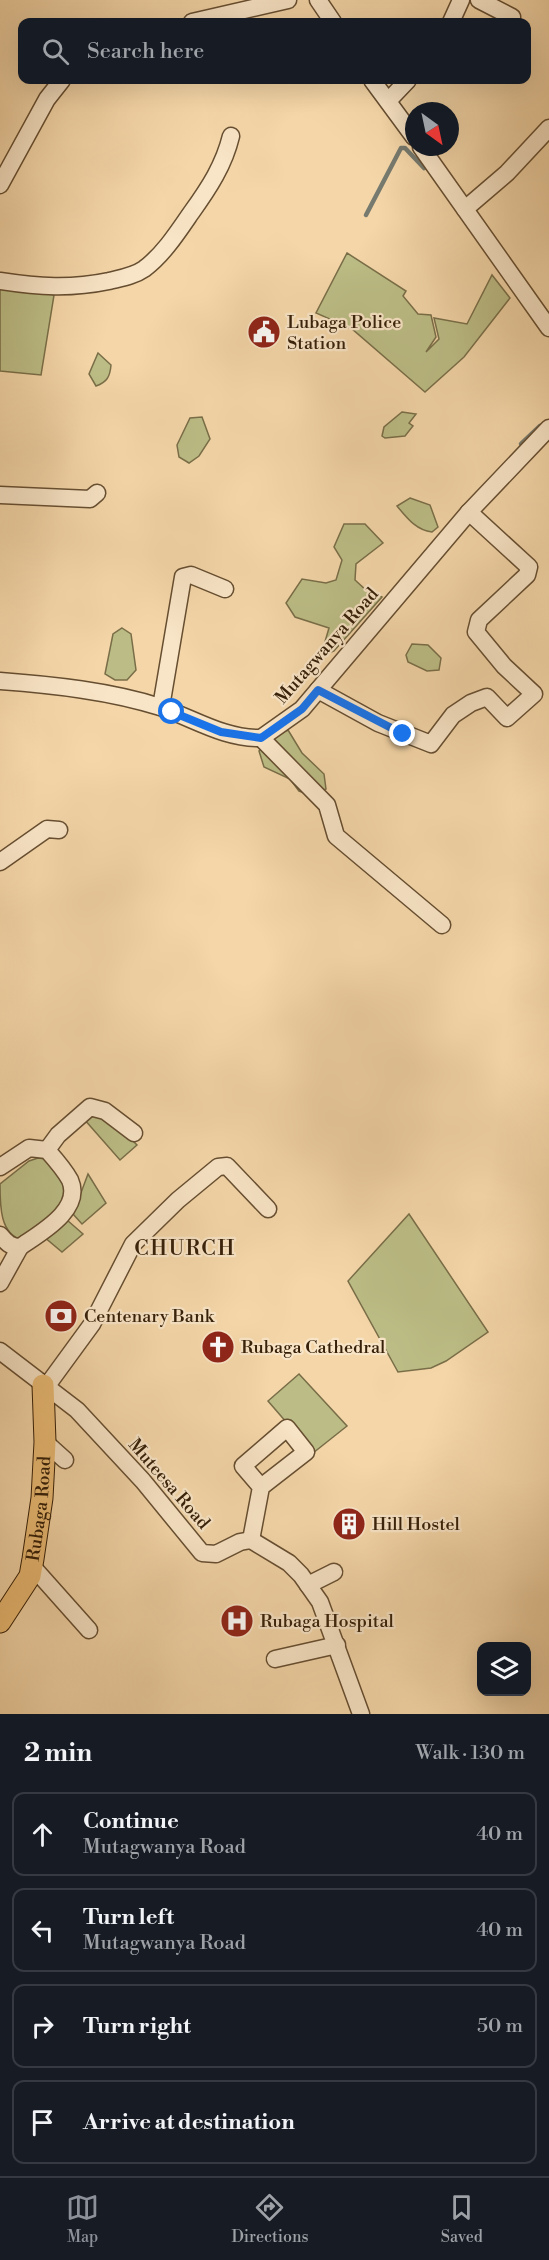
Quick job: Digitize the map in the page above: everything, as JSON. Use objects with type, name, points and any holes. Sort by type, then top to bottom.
[{"type":"main road","name":"Rubaga Road","points":[[0,1622],[30,1576],[32,1566],[42,1498],[45,1442],[44,1386]]},
{"type":"street","points":[[209,18],[288,0]]},
{"type":"street","points":[[318,0],[330,18]]},
{"type":"street","points":[[453,18],[461,0]]},
{"type":"street","points":[[479,0],[512,17]]},
{"type":"street","points":[[0,185],[47,99],[59,84]]},
{"type":"street","points":[[375,84],[405,125]]},
{"type":"street","points":[[388,101],[404,84]]},
{"type":"street","points":[[465,209],[507,173],[549,128]]},
{"type":"street","points":[[0,281],[44,288],[71,288],[118,279],[144,269],[182,226],[215,179],[231,135]]},
{"type":"street","points":[[427,156],[549,328]]},
{"type":"street","name":"Mutagwanya Road","points":[[261,738],[302,709],[469,512],[549,428]]},
{"type":"street","points":[[0,495],[90,499],[97,493]]},
{"type":"street","points":[[318,690],[378,723],[431,744],[453,715],[471,703],[488,697],[507,718],[534,694],[504,666],[476,632],[479,620],[527,575],[529,567],[469,512]]},
{"type":"street","points":[[161,707],[183,577],[191,575],[225,589]]},
{"type":"street","points":[[0,681],[105,694],[161,707],[221,732],[261,738],[327,805],[336,836],[442,925]]},
{"type":"street","points":[[0,862],[47,829],[59,830]]},
{"type":"street","points":[[47,1150],[58,1135],[90,1107],[105,1111],[134,1133]]},
{"type":"street","points":[[0,1167],[29,1149],[47,1150],[69,1179],[72,1194],[59,1218],[20,1247],[0,1283]]},
{"type":"street","points":[[44,1386],[92,1324],[133,1244],[178,1200],[218,1167],[227,1166],[268,1209]]},
{"type":"street","points":[[0,1235],[7,1243],[20,1247]]},
{"type":"street","name":"Muteesa Road","points":[[0,1351],[44,1386],[56,1391],[77,1410],[142,1481],[202,1553],[216,1554],[240,1542],[251,1540]]},
{"type":"street","points":[[45,1442],[65,1460]]},
{"type":"street","points":[[261,1487],[251,1540],[260,1543],[289,1563],[320,1602],[361,1714]]},
{"type":"street","points":[[32,1566],[89,1630]]},
{"type":"street","points":[[308,1585],[334,1572]]},
{"type":"street","points":[[275,1659],[337,1644]]},
{"type":"green space","points":[[347,253],[406,291],[403,296],[418,314],[431,315],[436,337],[426,352],[439,339],[434,318],[467,324],[492,275],[510,298],[464,357],[425,392],[352,329],[316,313]]},
{"type":"green space","points":[[0,286],[54,295],[41,375],[0,371]]},
{"type":"green space","points":[[98,353],[111,365],[107,378],[96,386],[89,374]]},
{"type":"green space","points":[[402,412],[416,414],[409,423],[413,426],[405,436],[385,438],[382,436],[384,427]]},
{"type":"green space","points":[[202,417],[210,439],[199,456],[189,463],[179,457],[177,445],[190,418]]},
{"type":"green space","points":[[410,498],[430,505],[438,527],[432,532],[417,526],[397,506]]},
{"type":"green space","points":[[344,524],[365,524],[383,543],[356,564],[355,580],[366,590],[382,597],[334,651],[327,654],[324,645],[329,628],[295,617],[286,603],[302,579],[326,583],[336,580],[342,560],[334,547]]},
{"type":"green space","points":[[122,628],[131,634],[136,670],[127,680],[115,680],[105,674],[113,634]]},
{"type":"green space","points":[[412,644],[428,645],[441,658],[439,670],[427,671],[408,662],[406,655]]},
{"type":"green space","points":[[288,730],[302,753],[324,774],[326,789],[313,796],[299,791],[290,779],[264,767],[259,751],[276,735]]},
{"type":"green space","points":[[99,1114],[119,1127],[137,1145],[120,1160],[84,1119]]},
{"type":"green space","points":[[38,1158],[46,1159],[69,1188],[58,1212],[22,1240],[9,1232],[5,1225],[1,1210],[0,1184],[29,1161]]},
{"type":"green space","points":[[88,1174],[106,1203],[82,1224],[73,1214]]},
{"type":"green space","points":[[409,1214],[488,1332],[446,1361],[431,1368],[398,1372],[348,1281]]},
{"type":"green space","points":[[67,1220],[83,1234],[62,1252],[43,1236]]},
{"type":"green space","points":[[299,1374],[347,1426],[313,1453],[268,1401]]},
{"type":"waterway","points":[[366,215],[401,148],[405,148],[424,168]]},
{"type":"waterway","points":[[521,444],[540,426]]},
{"type":"place","name":"Lubaga Police Station","points":[[264,332]]},
{"type":"place","name":"Centenary Bank","points":[[61,1316]]},
{"type":"place","name":"Rubaga Cathedral","points":[[218,1347]]},
{"type":"place","name":"Hill Hostel","points":[[349,1524]]},
{"type":"place","name":"Rubaga Hospital","points":[[237,1621]]},
{"type":"district","name":"CHURCH","points":[[185,1249]]},
{"type":"route","points":[[172,712],[221,732],[261,738],[273,732],[302,709],[318,690],[403,734]]}]
